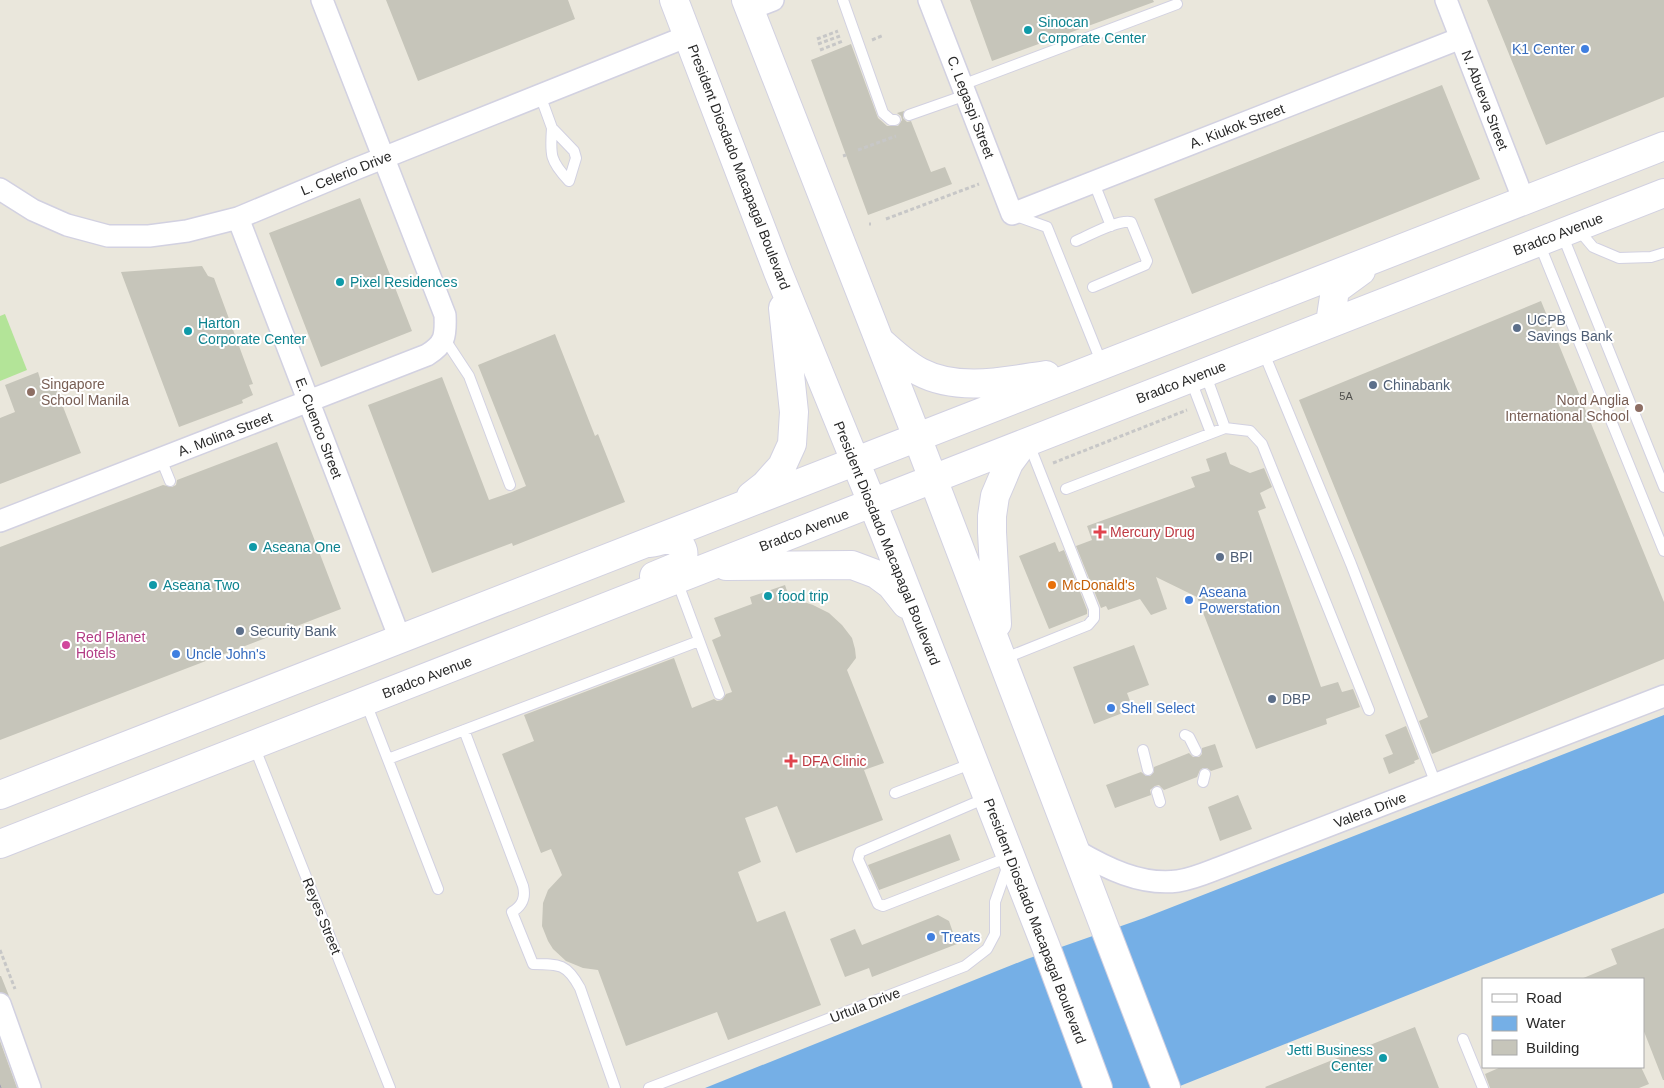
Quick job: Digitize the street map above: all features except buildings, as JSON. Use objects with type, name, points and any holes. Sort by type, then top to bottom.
[{"type":"street","points":[[322,0],[445,316],[446,332],[444,338]]},
{"type":"street","name":"President Diosdado Macapagal Boulevard","points":[[674,0],[778,272],[916,614],[1046,948],[1098,1088]]},
{"type":"street","name":"C. Legaspi Street","points":[[929,0],[1012,214]]},
{"type":"street","name":"N. Abueva Street","points":[[1446,0],[1524,201]]},
{"type":"street","points":[[756,3],[878,340],[917,437],[1166,1088]]},
{"type":"street","name":"L. Celerio Drive","points":[[0,189],[33,210],[67,225],[108,236],[149,236],[187,231],[238,218],[688,36]]},
{"type":"street","name":"A. Kiukok Street","points":[[1012,214],[1461,38]]},
{"type":"street","points":[[0,795],[1664,146]]},
{"type":"street","name":"Bradco Avenue","points":[[0,844],[1664,193]]},
{"type":"street","name":"E. Cuenco Street","points":[[238,218],[400,638]]},
{"type":"street","points":[[1330,323],[1335,290],[1382,256]]},
{"type":"street","points":[[737,507],[774,476],[785,461],[792,444],[794,430],[793,403],[778,272]]},
{"type":"street","name":"A. Molina Street","points":[[0,521],[427,355],[436,350],[444,338]]},
{"type":"street","points":[[878,340],[920,372],[941,380],[958,383],[1011,380],[1101,365]]},
{"type":"street","points":[[1000,654],[992,547],[992,516],[995,496],[1002,478],[1009,463],[1026,443]]},
{"type":"street","points":[[638,594],[653,576],[681,564],[684,554],[680,545],[672,540],[644,544]]},
{"type":"street","points":[[709,567],[852,565],[866,569],[884,579],[916,614]]},
{"type":"street","name":"Valera Drive","points":[[1075,850],[1100,864],[1132,877],[1147,880],[1178,881],[1190,878],[1664,696]]},
{"type":"street","points":[[0,1004],[30,1088]]},
{"type":"lane","points":[[842,0],[884,113],[891,120],[895,120]]},
{"type":"lane","points":[[909,116],[964,90],[1177,4]]},
{"type":"lane","points":[[540,95],[552,128]]},
{"type":"lane","points":[[1094,183],[1111,226]]},
{"type":"lane","points":[[1012,214],[1047,228],[1101,365]]},
{"type":"lane","points":[[1076,241],[1111,226],[1127,221],[1131,222],[1147,261],[1145,265],[1093,287]]},
{"type":"lane","points":[[1559,235],[1619,258],[1651,257],[1664,253]]},
{"type":"lane","points":[[1559,235],[1664,487]]},
{"type":"lane","points":[[1559,235],[1664,551]]},
{"type":"lane","points":[[444,338],[468,376],[510,485]]},
{"type":"lane","points":[[1263,350],[1351,564],[1436,784]]},
{"type":"lane","points":[[1198,375],[1201,404],[1212,433]]},
{"type":"lane","points":[[1198,375],[1225,428]]},
{"type":"lane","points":[[1066,489],[1225,428],[1250,431],[1262,444],[1368,710]]},
{"type":"lane","points":[[1000,654],[1088,624],[1094,618],[1094,609],[1026,443]]},
{"type":"lane","points":[[161,459],[170,481]]},
{"type":"lane","points":[[676,580],[719,694]]},
{"type":"lane","points":[[388,759],[700,641]]},
{"type":"lane","points":[[366,701],[438,889]]},
{"type":"lane","points":[[464,730],[523,886],[523,902],[512,912],[533,964],[554,964],[566,968],[574,976],[616,1088]]},
{"type":"lane","points":[[1185,735],[1189,736],[1196,751]]},
{"type":"lane","name":"Reyes Street","points":[[254,745],[390,1088]]},
{"type":"lane","points":[[1143,750],[1148,770]]},
{"type":"lane","points":[[895,793],[974,763]]},
{"type":"lane","points":[[987,798],[860,852],[858,859],[878,904],[883,906],[1010,857]]},
{"type":"lane","name":"Urtula Drive","points":[[649,1088],[953,971],[977,958],[987,949],[995,934],[995,902],[1010,857]]},
{"type":"lane","points":[[1463,1039],[1483,1088]]},
{"type":"path","points":[[817,38],[840,30],[841,35],[818,44]]},
{"type":"path","points":[[820,50],[849,38]]},
{"type":"path","points":[[858,150],[899,135]]},
{"type":"path","points":[[886,218],[979,184]]},
{"type":"path","points":[[1038,469],[1201,404]]},
{"type":"green space","points":[[5,314],[27,370],[0,381],[0,316]]},
{"type":"water","points":[[1664,715],[1664,893],[1175,1088],[705,1088],[1027,959],[1144,918]]},
{"type":"place","name":"Sinocan Corporate Center","points":[[1028,30]]},
{"type":"place","name":"K1 Center","points":[[1585,49]]},
{"type":"place","name":"Pixel Residences","points":[[340,282]]},
{"type":"place","name":"UCPB Savings Bank","points":[[1517,328]]},
{"type":"place","name":"Harton Corporate Center","points":[[188,331]]},
{"type":"place","name":"Chinabank","points":[[1373,385]]},
{"type":"place","name":"Singapore School Manila","points":[[31,392]]},
{"type":"place","name":"Nord Anglia International School","points":[[1639,408]]},
{"type":"place","name":"Mercury Drug","points":[[1100,532]]},
{"type":"place","name":"Aseana One","points":[[253,547]]},
{"type":"place","name":"BPI","points":[[1220,557]]},
{"type":"place","name":"Aseana Two","points":[[153,585]]},
{"type":"place","name":"McDonald's","points":[[1052,585]]},
{"type":"place","name":"food trip","points":[[768,596]]},
{"type":"place","name":"Aseana Powerstation","points":[[1189,600]]},
{"type":"place","name":"Security Bank","points":[[240,631]]},
{"type":"place","name":"Red Planet Hotels","points":[[66,645]]},
{"type":"place","name":"Uncle John's","points":[[176,654]]},
{"type":"place","name":"DBP","points":[[1272,699]]},
{"type":"place","name":"Shell Select","points":[[1111,708]]},
{"type":"place","name":"DFA Clinic","points":[[791,761]]},
{"type":"place","name":"Treats","points":[[931,937]]},
{"type":"place","name":"Jetti Business Center","points":[[1383,1058]]}]
